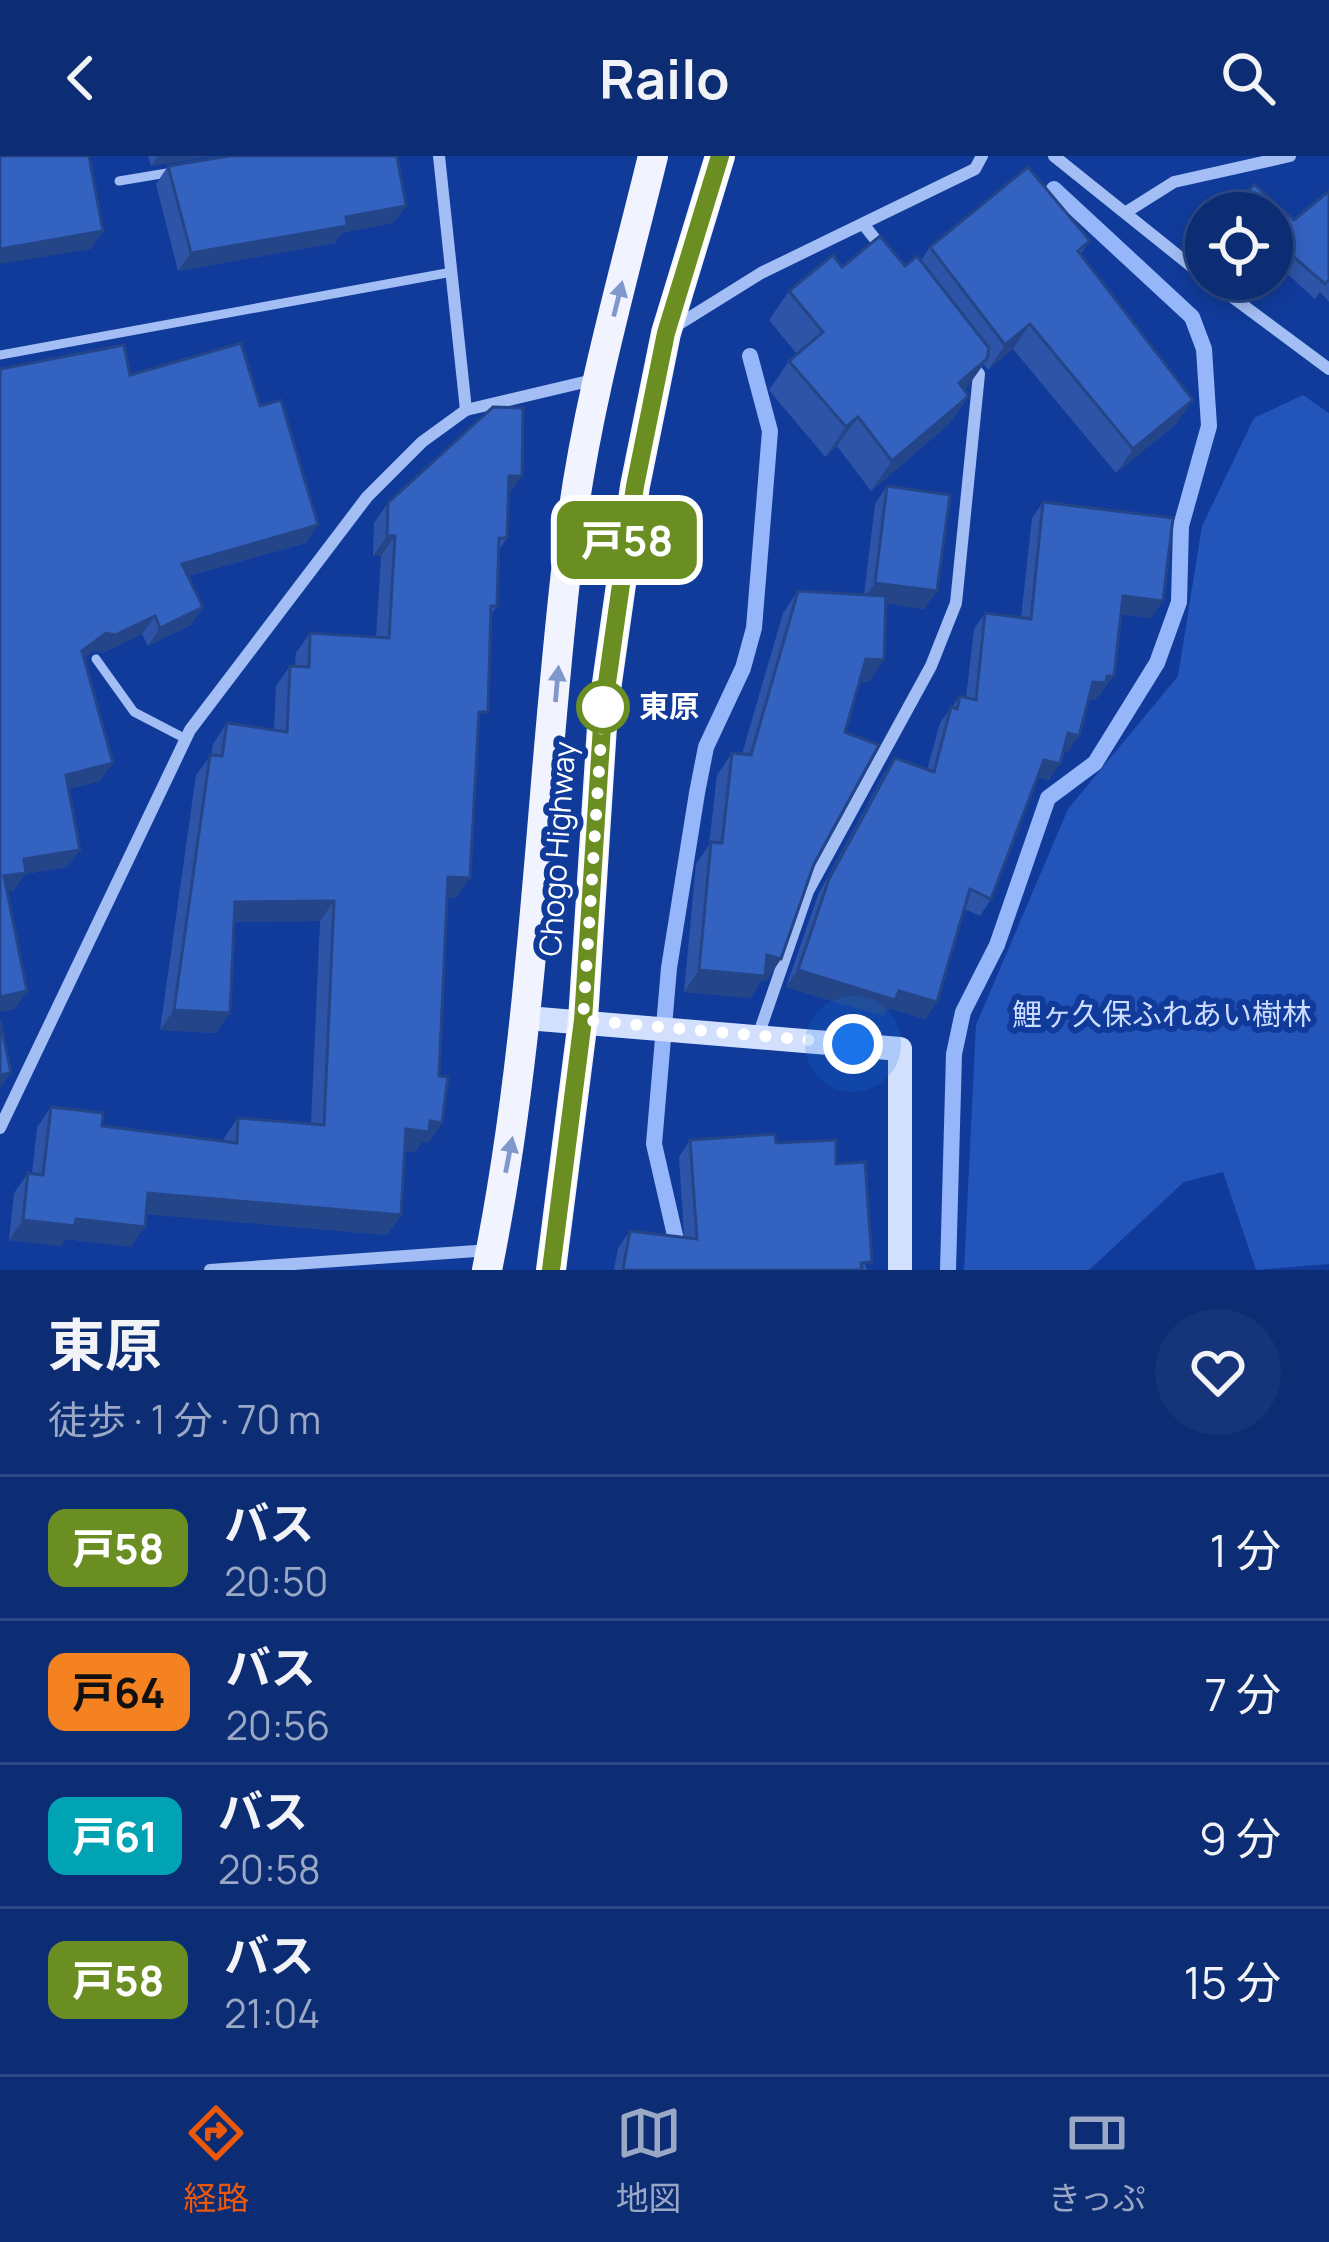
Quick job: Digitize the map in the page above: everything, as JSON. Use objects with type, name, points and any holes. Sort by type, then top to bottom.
[{"type":"main road","name":"Chogo Highway","points":[[489,1260],[527,1018],[571,527],[598,379],[653,156]]},
{"type":"main road","name":"Chogo Highway","points":[[551,1270],[583,1020],[603,711],[635,486],[666,333],[720,156]]},
{"type":"street","points":[[439,156],[466,410]]},
{"type":"street","points":[[666,333],[761,274],[976,169],[982,156]]},
{"type":"street","points":[[1054,156],[1185,259]]},
{"type":"street","points":[[1128,211],[1174,182],[1290,156]]},
{"type":"street","points":[[864,225],[893,262]]},
{"type":"street","points":[[1236,300],[1329,370]]},
{"type":"street","points":[[758,1036],[808,890],[931,666],[956,603],[979,374],[964,356]]},
{"type":"street","points":[[0,1128],[186,739],[367,497],[422,442],[466,410],[598,379]]},
{"type":"street","points":[[527,1018],[900,1048],[900,1270]]},
{"type":"street","points":[[210,1270],[489,1260]]},
{"type":"lane","points":[[119,181],[185,170]]},
{"type":"lane","points":[[0,355],[452,272]]},
{"type":"lane","points":[[96,659],[134,712],[186,739]]},
{"type":"green space","name":"鯉ヶ久保ふれあい樹林","points":[[1303,395],[1329,413],[1329,1264],[1256,1270],[1223,1172],[1184,1182],[1089,1270],[964,1270],[976,1025],[1068,809],[1178,676],[1202,526],[1254,418]]},
{"type":"building","points":[[0,156],[89,156],[103,231],[0,249]]},
{"type":"building","points":[[229,156],[397,156],[406,206],[346,217],[347,226],[191,253],[168,166]]},
{"type":"building","points":[[1028,167],[1090,241],[1078,251],[1193,400],[1133,449],[1030,324],[1005,345],[930,247]]},
{"type":"building","points":[[1329,191],[1329,280],[1325,284],[1294,257],[1293,219]]},
{"type":"building","points":[[880,236],[905,266],[917,256],[989,348],[987,359],[959,383],[969,396],[892,461],[858,417],[846,427],[789,361],[823,332],[789,291],[833,255],[842,267]]},
{"type":"building","points":[[241,343],[260,406],[281,400],[318,525],[182,564],[203,607],[160,628],[155,616],[115,635],[106,633],[82,651],[113,763],[66,775],[80,850],[24,859],[26,873],[4,876],[27,991],[0,997],[0,369],[124,345],[130,375]]},
{"type":"building","points":[[493,407],[523,408],[522,476],[509,476],[507,538],[499,538],[497,606],[491,606],[488,712],[479,712],[470,878],[448,877],[439,1076],[448,1077],[442,1123],[430,1121],[429,1132],[406,1129],[401,1215],[148,1193],[145,1227],[76,1219],[75,1226],[23,1220],[28,1173],[43,1175],[51,1107],[103,1113],[102,1126],[237,1143],[238,1118],[324,1125],[334,901],[235,902],[230,1013],[174,1010],[210,755],[222,756],[227,723],[287,732],[290,666],[309,667],[310,633],[389,638],[395,536],[387,536],[388,503]]},
{"type":"building","points":[[887,486],[950,495],[937,591],[875,583]]},
{"type":"building","points":[[1043,502],[1173,518],[1163,601],[1123,596],[1114,676],[1107,676],[1106,683],[1093,682],[1079,736],[1068,733],[1060,764],[1044,760],[991,899],[970,889],[937,1002],[899,991],[895,1000],[798,970],[829,879],[895,758],[934,772],[951,707],[957,709],[960,696],[976,700],[985,613],[1031,619]]},
{"type":"building","points":[[798,591],[886,596],[884,660],[866,659],[845,732],[879,745],[814,864],[781,959],[767,955],[765,976],[699,970],[711,842],[722,843],[732,753],[751,755]]},
{"type":"building","points":[[0,1021],[11,1073],[0,1075]]},
{"type":"building","points":[[775,1134],[776,1143],[836,1140],[836,1164],[865,1162],[872,1262],[861,1263],[862,1270],[623,1270],[630,1231],[697,1239],[690,1140]]},
{"type":"waterway","points":[[948,1270],[954,1054],[963,1012],[997,945],[1048,798],[1095,763],[1157,663],[1179,602],[1181,526],[1209,426],[1204,349],[1192,317],[1054,189]]},
{"type":"waterway","points":[[683,1270],[654,1144],[669,968],[697,793],[706,747],[743,668],[754,628],[770,431],[750,356]]},
{"type":"bus line","name":"戸58","points":[[551,1270],[583,1020],[603,711],[635,486],[666,333],[720,156]]},
{"type":"place","name":"東原","points":[[603,707]]},
{"type":"route","points":[[603,707],[583,1020],[853,1044]]}]
